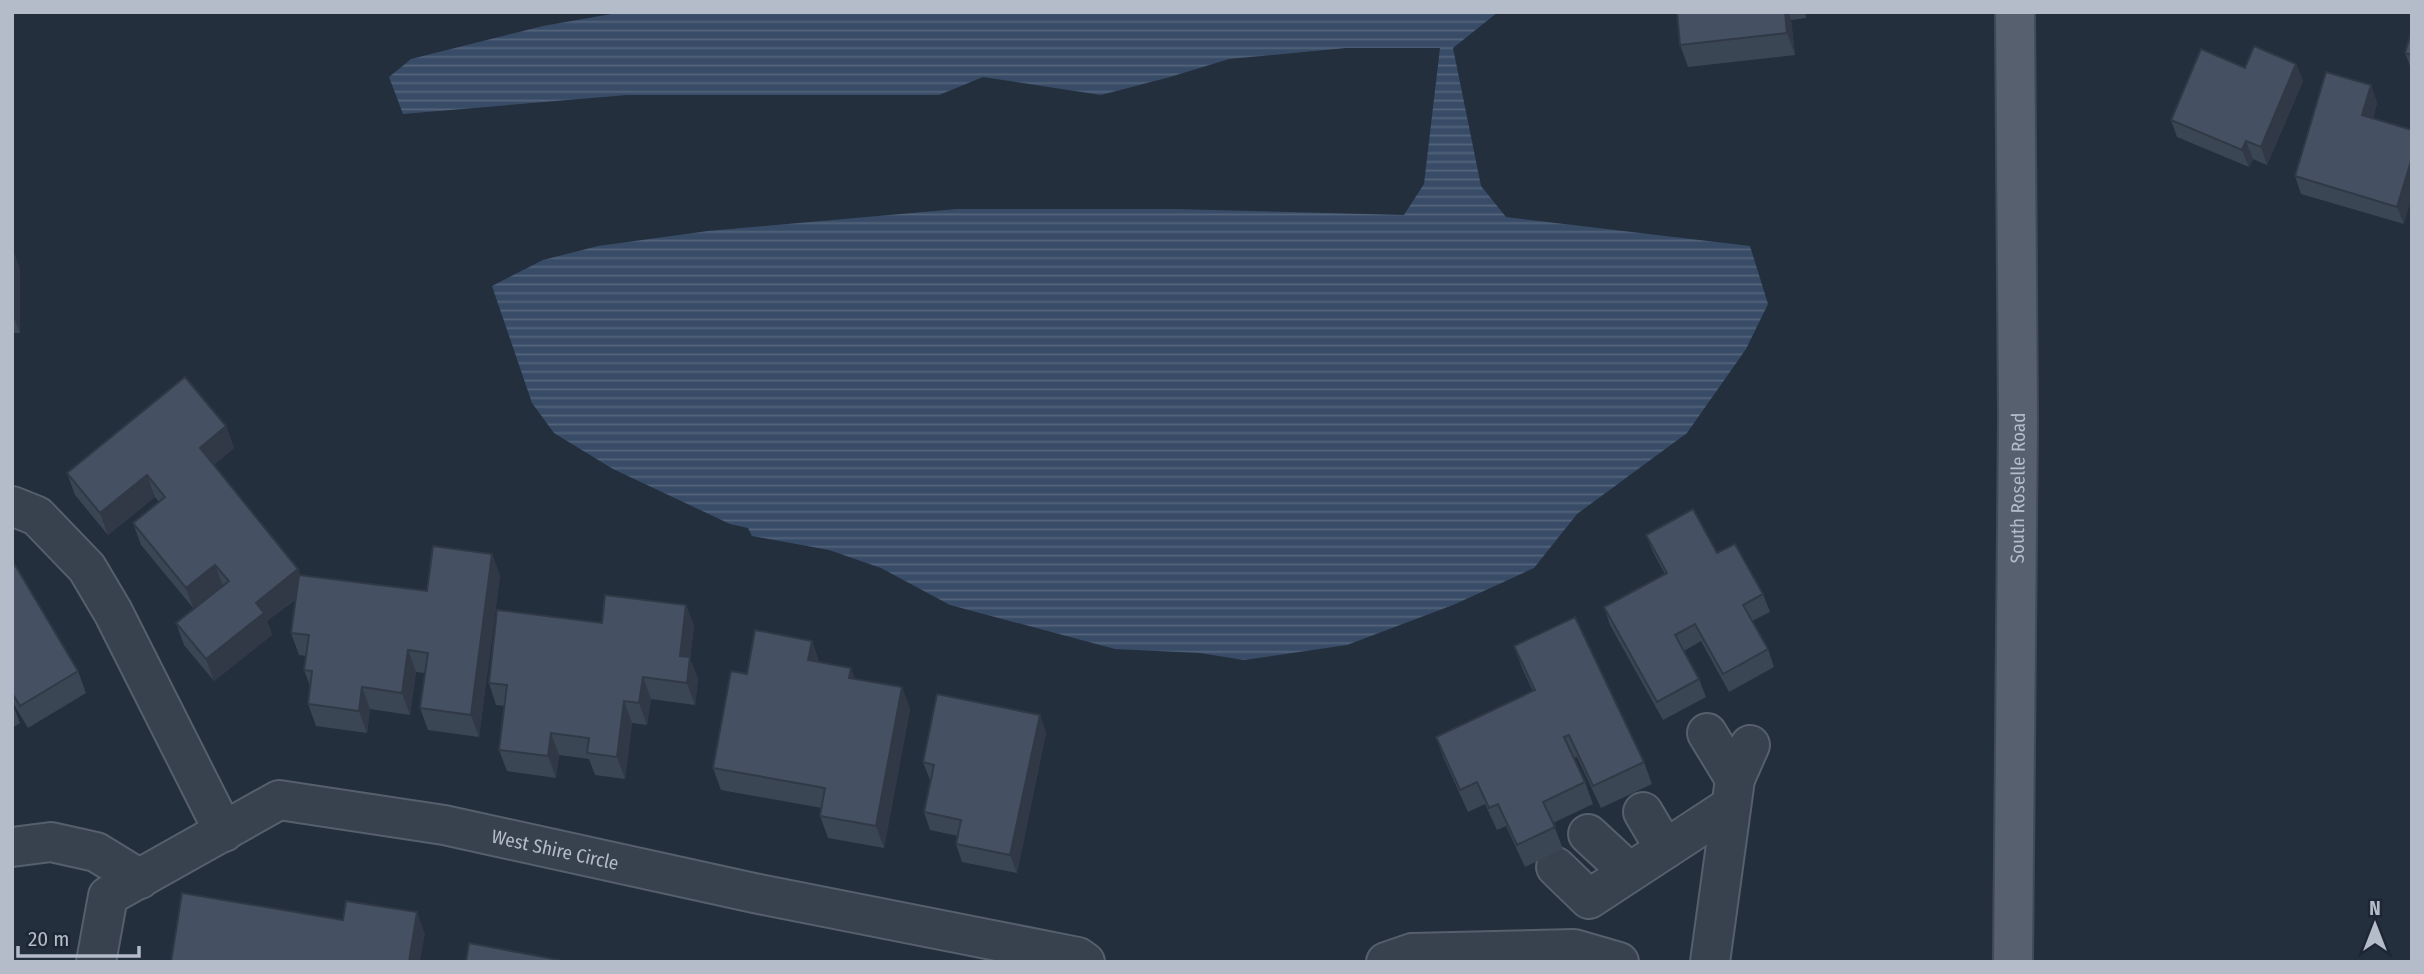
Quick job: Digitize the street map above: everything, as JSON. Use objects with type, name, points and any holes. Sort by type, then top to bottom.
[{"type":"main road","name":"South Roselle Road","points":[[2012,962],[2018,419],[2015,12]]},
{"type":"street","points":[[12,506],[37,516],[87,568],[119,625],[224,832]]},
{"type":"street","points":[[1707,733],[1739,776],[1710,962]]},
{"type":"street","points":[[1556,867],[1589,899],[1665,849],[1739,776]]},
{"type":"street","name":"West Shire Circle","points":[[96,962],[108,896],[279,800],[416,821],[768,896],[1078,957],[1085,962]]},
{"type":"street","points":[[1643,812],[1665,849]]},
{"type":"street","points":[[1588,834],[1629,872]]},
{"type":"street","points":[[12,847],[51,842],[96,852],[140,879]]},
{"type":"street","points":[[1386,962],[1412,953],[1574,948],[1619,962]]},
{"type":"water","points":[[623,12],[1498,12],[1453,48],[1481,186],[1506,217],[1750,246],[1768,304],[1746,349],[1687,433],[1577,514],[1534,568],[1453,605],[1347,645],[1244,660],[1200,653],[1115,649],[950,605],[881,568],[829,550],[752,536],[748,528],[730,524],[613,469],[554,433],[532,403],[492,286],[543,260],[598,246],[708,231],[957,209],[1174,209],[1404,215],[1424,184],[1440,48],[1346,48],[1229,59],[1101,95],[983,77],[939,95],[627,95],[403,114],[389,77],[411,59],[543,26]]},
{"type":"building","points":[[1677,12],[1785,12],[1787,33],[1680,45]]},
{"type":"building","points":[[2412,30],[2412,55],[2405,53]]},
{"type":"building","points":[[2254,46],[2296,64],[2261,147],[2246,141],[2242,150],[2171,120],[2201,49],[2245,68]]},
{"type":"building","points":[[2326,72],[2371,85],[2362,115],[2412,130],[2412,158],[2397,207],[2295,176]]},
{"type":"building","points":[[13,251],[13,315],[12,315]]},
{"type":"building","points":[[185,377],[226,426],[200,448],[298,569],[256,603],[264,613],[206,659],[176,623],[229,581],[215,565],[186,588],[133,523],[165,497],[147,475],[100,513],[67,473]]},
{"type":"building","points":[[1693,509],[1717,553],[1735,544],[1763,594],[1743,605],[1768,649],[1723,674],[1695,624],[1675,635],[1699,679],[1657,702],[1604,607],[1667,573],[1646,535]]},
{"type":"building","points":[[433,546],[492,554],[471,715],[420,708],[428,653],[408,650],[402,693],[362,687],[359,711],[308,704],[312,671],[304,670],[309,635],[291,633],[299,575],[427,591]]},
{"type":"building","points":[[12,560],[78,671],[20,706],[12,693]]},
{"type":"building","points":[[605,595],[686,605],[680,656],[690,657],[687,683],[643,677],[639,703],[624,701],[617,757],[587,753],[589,738],[551,733],[548,756],[499,750],[507,685],[489,683],[497,610],[602,623]]},
{"type":"building","points":[[1575,617],[1644,762],[1593,786],[1569,735],[1564,737],[1585,782],[1543,802],[1555,827],[1517,845],[1498,804],[1489,808],[1477,782],[1460,790],[1436,737],[1535,690],[1514,646]]},
{"type":"building","points":[[755,630],[812,641],[808,660],[851,668],[849,678],[902,687],[876,826],[820,816],[825,788],[713,768],[731,671],[747,674]]},
{"type":"building","points":[[937,694],[1040,715],[1010,855],[956,844],[961,820],[924,812],[934,765],[923,762]]},
{"type":"building","points":[[182,893],[343,920],[346,901],[417,912],[409,962],[171,962]]},
{"type":"building","points":[[469,943],[559,960],[466,962]]}]
